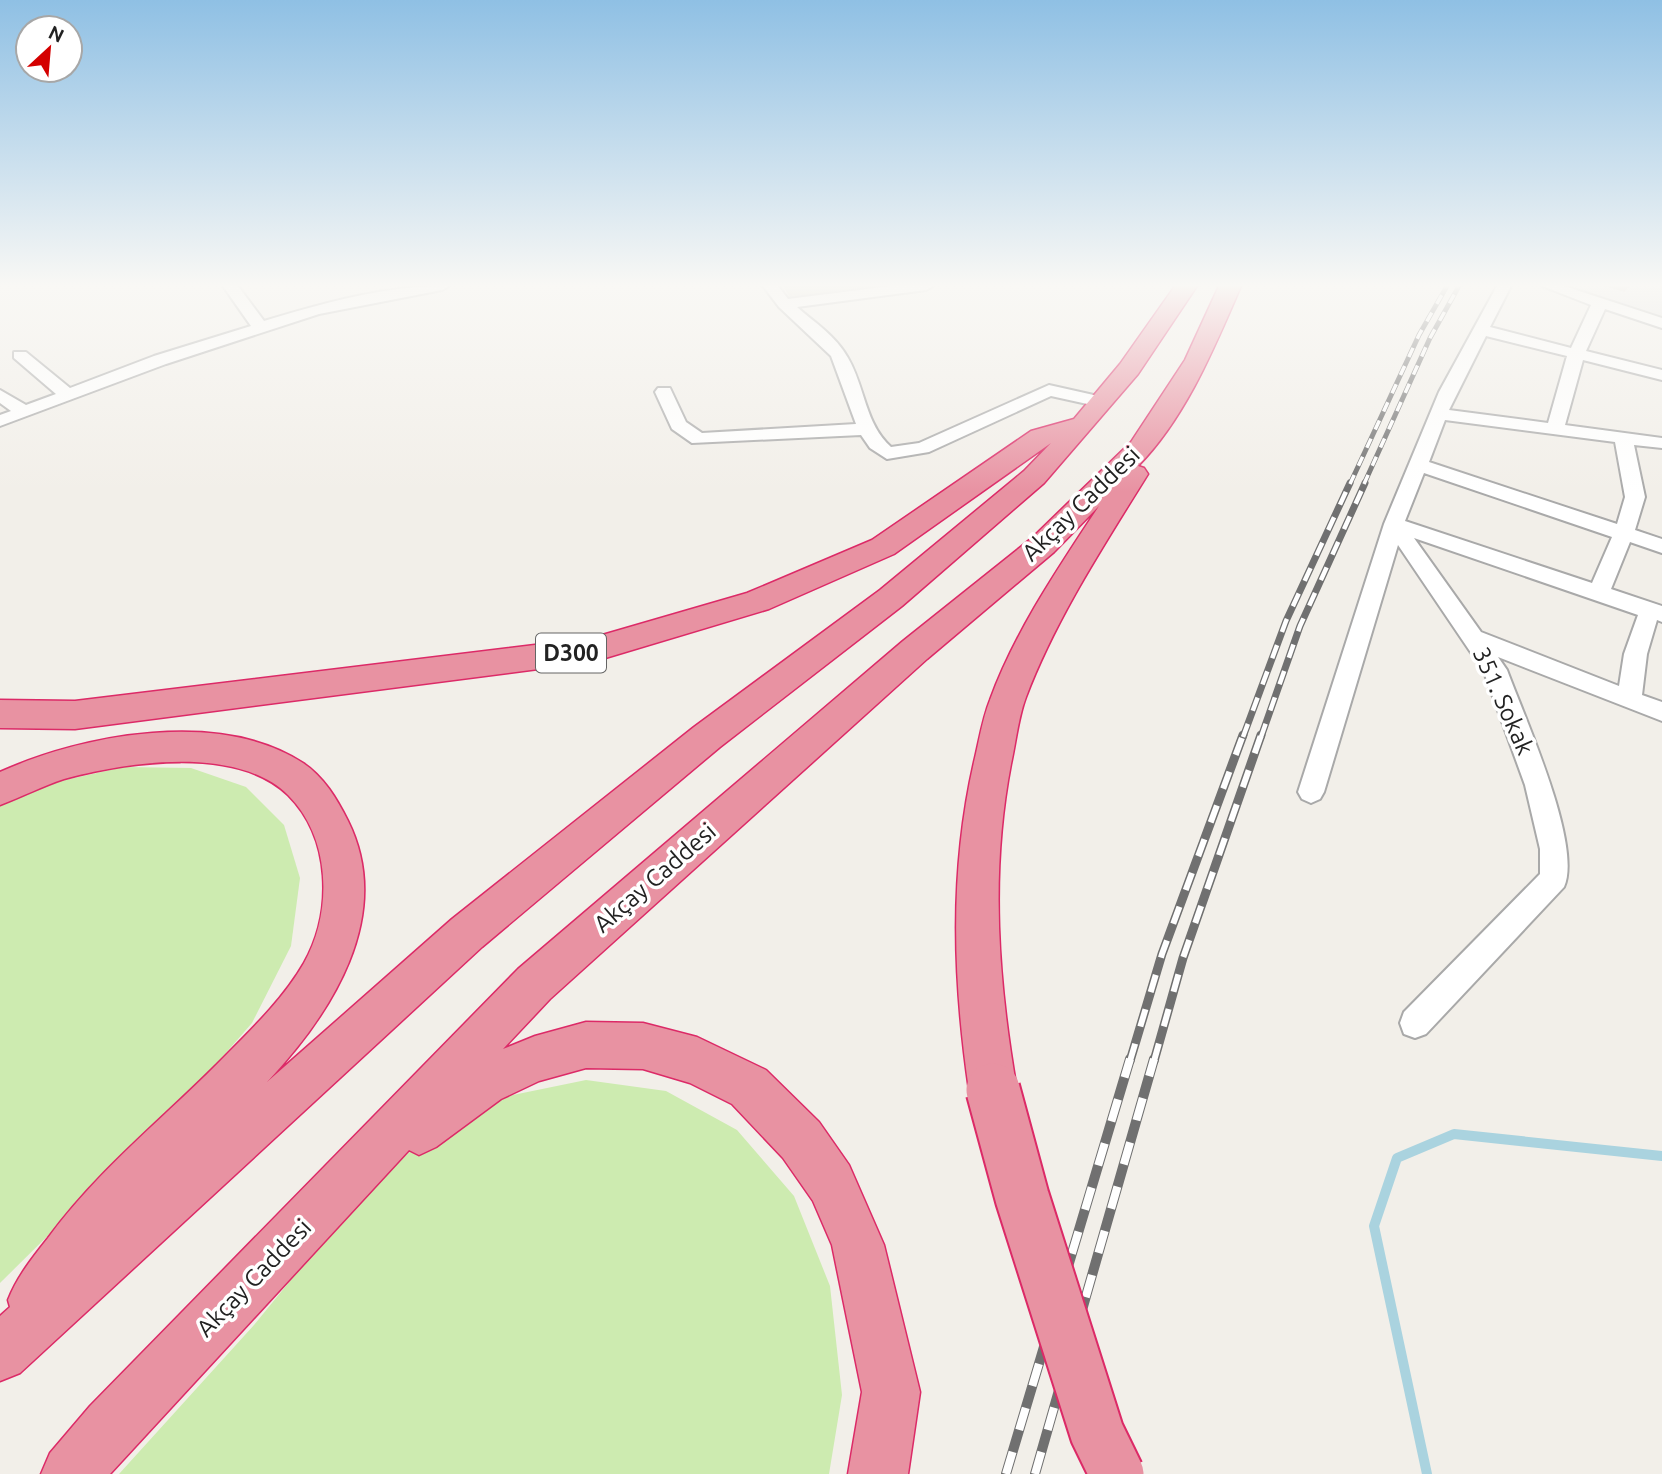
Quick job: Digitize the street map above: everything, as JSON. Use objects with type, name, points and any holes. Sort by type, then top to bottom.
[{"type":"highway","points":[[0,1353],[467,933],[707,737],[891,598],[1034,477],[1096,410],[1139,355]]},
{"type":"highway","name":"Akçay Caddesi","points":[[71,1474],[111,1427],[534,984],[915,650],[1043,545],[1141,447],[1199,355]]},
{"type":"highway","name":"D300","points":[[0,714],[75,715],[592,650],[758,601],[883,547],[1041,437],[1096,410]]},
{"type":"highway","points":[[1117,1474],[1097,1433],[1022,1197],[993,1090],[981,1026],[976,873],[982,804],[1008,698],[1036,639],[1141,463],[1141,447]]},
{"type":"highway","points":[[0,789],[59,764],[101,756],[189,748],[229,750],[299,778],[334,830],[344,863],[342,898],[334,943],[309,996],[245,1071],[92,1224],[0,1346]]},
{"type":"highway","points":[[111,1427],[349,1191],[417,1131],[484,1082],[535,1059],[586,1045],[643,1046],[697,1061],[749,1087],[801,1140],[831,1183],[858,1245],[891,1392],[878,1474]]},
{"type":"street","points":[[20,355],[67,394]]},
{"type":"street","points":[[0,421],[67,394],[182,355]]},
{"type":"street","points":[[838,355],[852,382],[866,429],[873,443],[887,453],[923,448],[1049,390],[1096,410]]},
{"type":"street","points":[[1311,792],[1395,524],[1440,414],[1469,355]]},
{"type":"street","points":[[1555,429],[1576,355],[1662,375]]},
{"type":"street","points":[[664,392],[678,425],[698,439],[866,429]]},
{"type":"street","points":[[0,395],[24,412]]},
{"type":"street","points":[[1440,414],[1662,443]]},
{"type":"street","points":[[1598,594],[1624,533],[1635,497],[1623,438]]},
{"type":"street","points":[[1418,466],[1662,546]]},
{"type":"street","points":[[1395,524],[1657,612],[1630,673],[1630,700]]},
{"type":"street","name":"351. Sokak","points":[[1395,524],[1495,670],[1538,785],[1553,849],[1554,878],[1415,1023]]},
{"type":"street","points":[[1476,639],[1662,712]]},
{"type":"green space","points":[[124,767],[191,768],[246,787],[284,825],[300,878],[291,946],[252,1023],[184,1101],[0,1283],[0,804],[47,784]]},
{"type":"green space","points":[[586,1080],[666,1091],[737,1130],[794,1196],[830,1286],[842,1395],[829,1474],[119,1474],[254,1325],[344,1215],[420,1142],[503,1097]]},
{"type":"waterway","points":[[1427,1474],[1374,1226],[1397,1158],[1454,1134],[1662,1156]]},
{"type":"railway","points":[[1350,484],[1410,355]]},
{"type":"railway","points":[[1364,484],[1422,355]]},
{"type":"railway","points":[[1243,737],[1286,621],[1350,483]]},
{"type":"railway","points":[[1261,737],[1300,626],[1365,483]]},
{"type":"railway","points":[[1130,1061],[1162,954],[1243,735]]},
{"type":"railway","points":[[1154,1061],[1183,958],[1261,735]]},
{"type":"railway","points":[[1006,1474],[1130,1059]]},
{"type":"railway","points":[[1035,1474],[1154,1059]]}]
